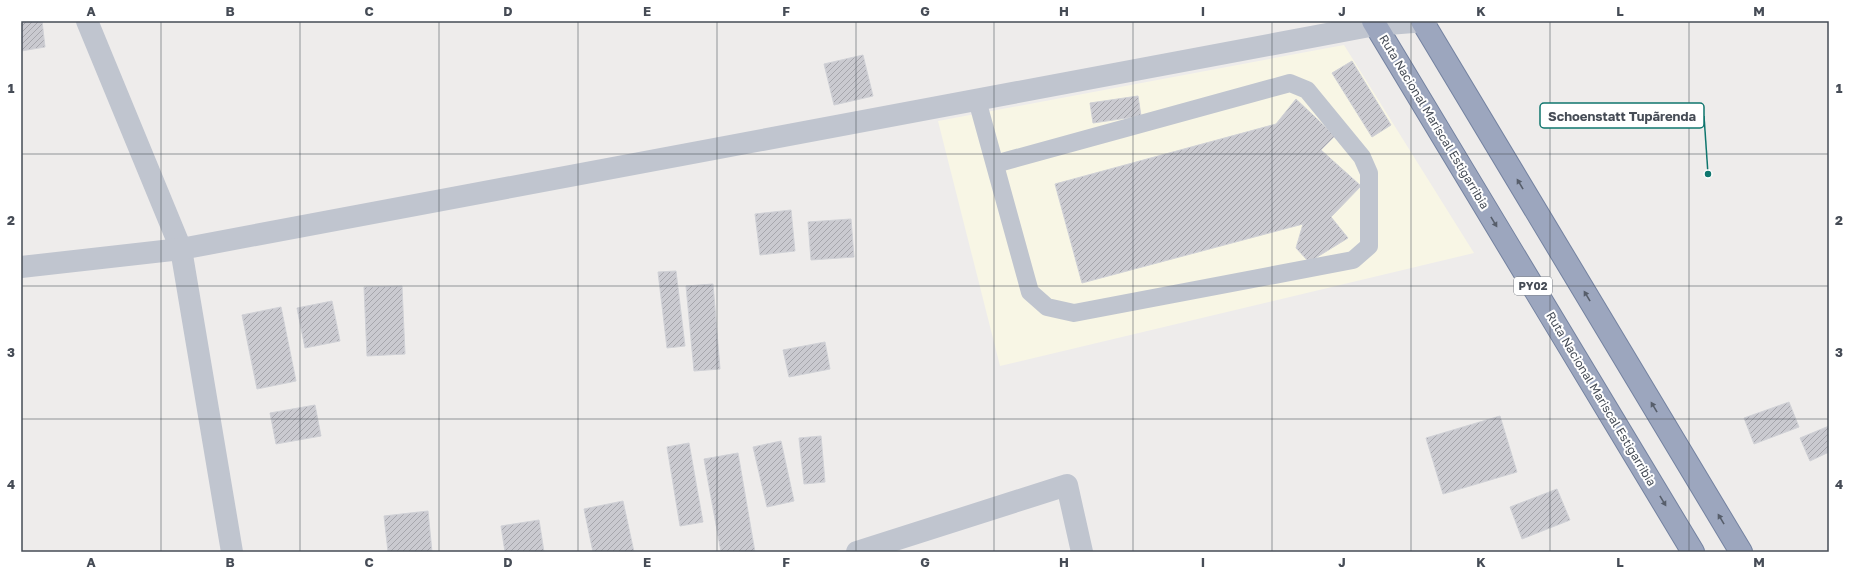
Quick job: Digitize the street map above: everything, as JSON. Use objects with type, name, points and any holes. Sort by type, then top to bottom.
[{"type":"highway","points":[[1424,21],[1741,552]]},
{"type":"highway","name":"Ruta Nacional Mariscal Estigarribia","points":[[1374,23],[1693,552]]},
{"type":"street","points":[[87,21],[181,249],[232,552]]},
{"type":"street","points":[[21,267],[181,249],[977,100],[1374,23],[1424,21]]},
{"type":"street","points":[[857,552],[1067,485],[1082,552]]},
{"type":"lane","points":[[977,100],[994,164],[1030,292],[1047,307],[1074,313],[1353,260],[1369,246],[1368,173],[1362,157],[1307,90],[1290,83],[994,164]]},
{"type":"shaded area","points":[[1344,45],[1474,253],[1000,366],[938,121]]},
{"type":"building","points":[[21,21],[42,21],[45,47],[21,51]]},
{"type":"building","points":[[863,55],[873,96],[834,105],[824,64]]},
{"type":"building","points":[[1352,61],[1391,125],[1372,137],[1332,73]]},
{"type":"building","points":[[1138,96],[1141,116],[1093,123],[1090,103]]},
{"type":"building","points":[[1296,99],[1335,136],[1321,150],[1361,186],[1331,217],[1348,238],[1309,262],[1296,248],[1303,224],[1082,283],[1055,184],[1276,124]]},
{"type":"building","points":[[791,210],[795,251],[760,255],[755,214]]},
{"type":"building","points":[[851,219],[854,257],[811,260],[808,222]]},
{"type":"building","points":[[676,271],[685,346],[667,348],[658,272]]},
{"type":"building","points":[[713,284],[720,369],[694,371],[686,286]]},
{"type":"building","points":[[402,286],[405,354],[367,356],[364,287]]},
{"type":"building","points":[[332,301],[340,341],[305,348],[297,308]]},
{"type":"building","points":[[281,307],[296,381],[257,389],[242,315]]},
{"type":"building","points":[[825,342],[830,369],[789,377],[783,350]]},
{"type":"building","points":[[1789,402],[1799,427],[1754,444],[1744,418]]},
{"type":"building","points":[[315,405],[321,436],[276,444],[270,413]]},
{"type":"building","points":[[1500,416],[1517,472],[1443,494],[1426,438]]},
{"type":"building","points":[[1829,426],[1829,452],[1810,461],[1800,438]]},
{"type":"building","points":[[821,436],[825,482],[804,484],[799,438]]},
{"type":"building","points":[[781,441],[794,501],[767,507],[753,447]]},
{"type":"building","points":[[689,443],[703,522],[680,526],[667,447]]},
{"type":"building","points":[[738,453],[755,552],[721,552],[704,459]]},
{"type":"building","points":[[1557,489],[1570,520],[1522,539],[1510,507]]},
{"type":"building","points":[[623,501],[634,552],[593,552],[584,509]]},
{"type":"building","points":[[428,511],[432,552],[388,552],[384,516]]},
{"type":"building","points":[[539,520],[544,552],[505,552],[501,526]]},
{"type":"place","name":"Schoenstatt Tupãrenda","points":[[1708,174]]}]
